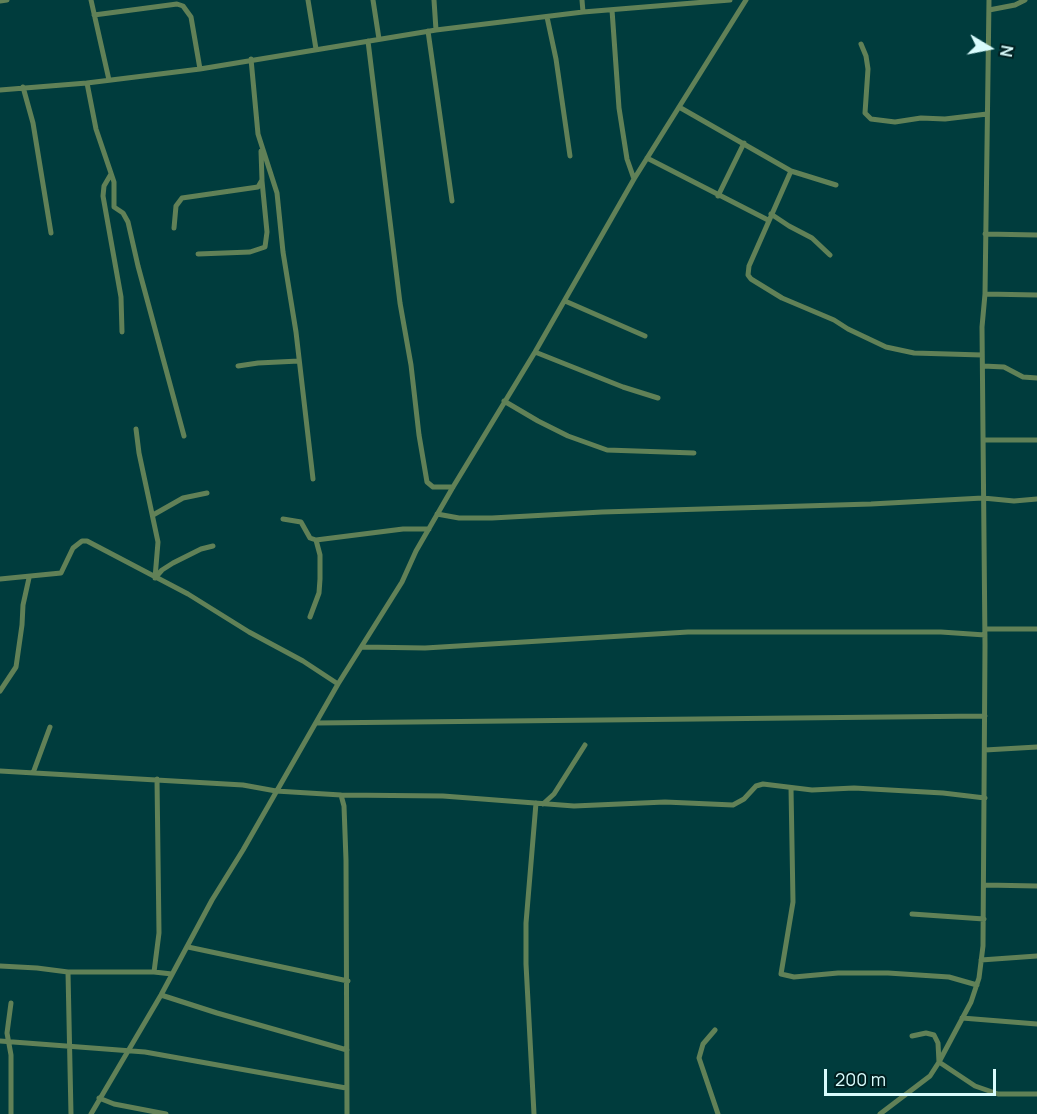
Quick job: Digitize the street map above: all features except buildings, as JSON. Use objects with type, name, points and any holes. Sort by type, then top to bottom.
[{"type":"street","points":[[0,1],[7,0]]},
{"type":"street","points":[[91,0],[109,80]]},
{"type":"street","points":[[308,0],[316,49]]},
{"type":"street","points":[[373,0],[379,39]]},
{"type":"street","points":[[434,0],[436,30]]},
{"type":"street","points":[[582,0],[583,12]]},
{"type":"street","points":[[0,90],[87,83],[200,69],[436,30],[689,1],[730,0]]},
{"type":"street","points":[[91,1114],[338,684],[402,582],[437,514],[565,301],[634,179],[746,0]]},
{"type":"street","points":[[880,1114],[930,1076],[962,1018],[977,985],[981,960],[985,885],[982,327],[985,294],[989,0]]},
{"type":"street","points":[[989,10],[1025,0]]},
{"type":"street","points":[[94,15],[177,4],[183,6],[190,16],[200,69]]},
{"type":"street","points":[[612,10],[619,108],[627,159],[634,179]]},
{"type":"street","points":[[547,17],[556,59],[570,156]]},
{"type":"street","points":[[428,31],[452,201]]},
{"type":"street","points":[[368,41],[400,303],[427,482],[433,488],[453,487]]},
{"type":"street","points":[[861,44],[868,69],[865,113],[871,119],[894,122],[921,117],[945,118],[987,114]]},
{"type":"street","points":[[198,254],[250,252],[265,247],[267,231],[261,147],[251,59]]},
{"type":"street","points":[[87,83],[96,129],[115,188],[114,207],[123,213],[128,222],[184,436]]},
{"type":"street","points":[[23,87],[33,123],[51,233]]},
{"type":"street","points":[[679,107],[791,171],[836,185]]},
{"type":"street","points":[[718,196],[744,143]]},
{"type":"street","points":[[261,147],[277,192],[313,479]]},
{"type":"street","points":[[647,158],[718,196],[770,217],[812,238],[830,255]]},
{"type":"street","points":[[791,171],[747,271],[751,279],[782,298],[834,320],[886,347],[914,353],[982,355]]},
{"type":"street","points":[[111,174],[104,186],[103,196],[121,297],[122,332]]},
{"type":"street","points":[[174,228],[176,206],[182,198],[258,187],[262,180]]},
{"type":"street","points":[[985,234],[1037,235]]},
{"type":"street","points":[[985,294],[1037,295]]},
{"type":"street","points":[[565,301],[645,336]]},
{"type":"street","points":[[535,352],[623,387],[658,398]]},
{"type":"street","points":[[238,366],[299,361]]},
{"type":"street","points":[[983,366],[1004,367],[1023,377],[1037,378]]},
{"type":"street","points":[[504,401],[568,436],[607,450],[694,453]]},
{"type":"street","points":[[136,429],[159,550],[155,578]]},
{"type":"street","points":[[984,440],[1037,440]]},
{"type":"street","points":[[153,515],[183,498],[207,493]]},
{"type":"street","points":[[437,514],[459,518],[492,518],[984,498],[1014,501],[1037,499]]},
{"type":"street","points":[[284,519],[301,522],[310,538],[316,540],[394,530],[429,529]]},
{"type":"street","points":[[310,617],[319,593],[320,555],[316,540]]},
{"type":"street","points":[[0,579],[61,573],[73,548],[82,541],[87,541],[188,594],[338,684]]},
{"type":"street","points":[[155,578],[173,563],[201,549],[213,546]]},
{"type":"street","points":[[0,691],[16,667],[28,578]]},
{"type":"street","points":[[362,647],[425,648],[688,632],[985,632],[1037,629]]},
{"type":"street","points":[[316,723],[985,716]]},
{"type":"street","points":[[33,773],[50,727]]},
{"type":"street","points":[[540,803],[554,794],[585,745]]},
{"type":"street","points":[[985,750],[1037,747]]},
{"type":"street","points":[[0,771],[243,784],[276,791],[341,795],[443,796],[574,806],[665,802],[733,805],[744,799],[756,786],[763,784],[812,790],[854,788],[944,793],[985,798]]},
{"type":"street","points":[[154,972],[159,933],[157,779]]},
{"type":"street","points":[[791,788],[793,902],[781,974],[794,977],[838,973],[949,977],[977,985]]},
{"type":"street","points":[[341,795],[344,806],[346,849],[348,981],[346,1114]]},
{"type":"street","points":[[534,1114],[526,923],[540,803]]},
{"type":"street","points":[[985,885],[1037,886]]},
{"type":"street","points":[[912,914],[984,919]]},
{"type":"street","points":[[188,947],[348,981]]},
{"type":"street","points":[[981,960],[1037,956]]},
{"type":"street","points":[[0,966],[68,972],[172,974]]},
{"type":"street","points":[[68,972],[70,1114]]},
{"type":"street","points":[[161,995],[347,1050]]},
{"type":"street","points":[[10,1003],[7,1033],[10,1042],[11,1114]]},
{"type":"street","points":[[962,1018],[1037,1024]]},
{"type":"street","points":[[715,1030],[703,1044],[699,1058],[718,1114]]},
{"type":"street","points":[[912,1036],[926,1033],[934,1035],[938,1043],[939,1062]]},
{"type":"street","points":[[0,1041],[145,1052],[346,1088]]},
{"type":"street","points":[[939,1062],[975,1086],[998,1094],[1037,1094]]},
{"type":"street","points":[[99,1098],[114,1104],[166,1114]]}]
